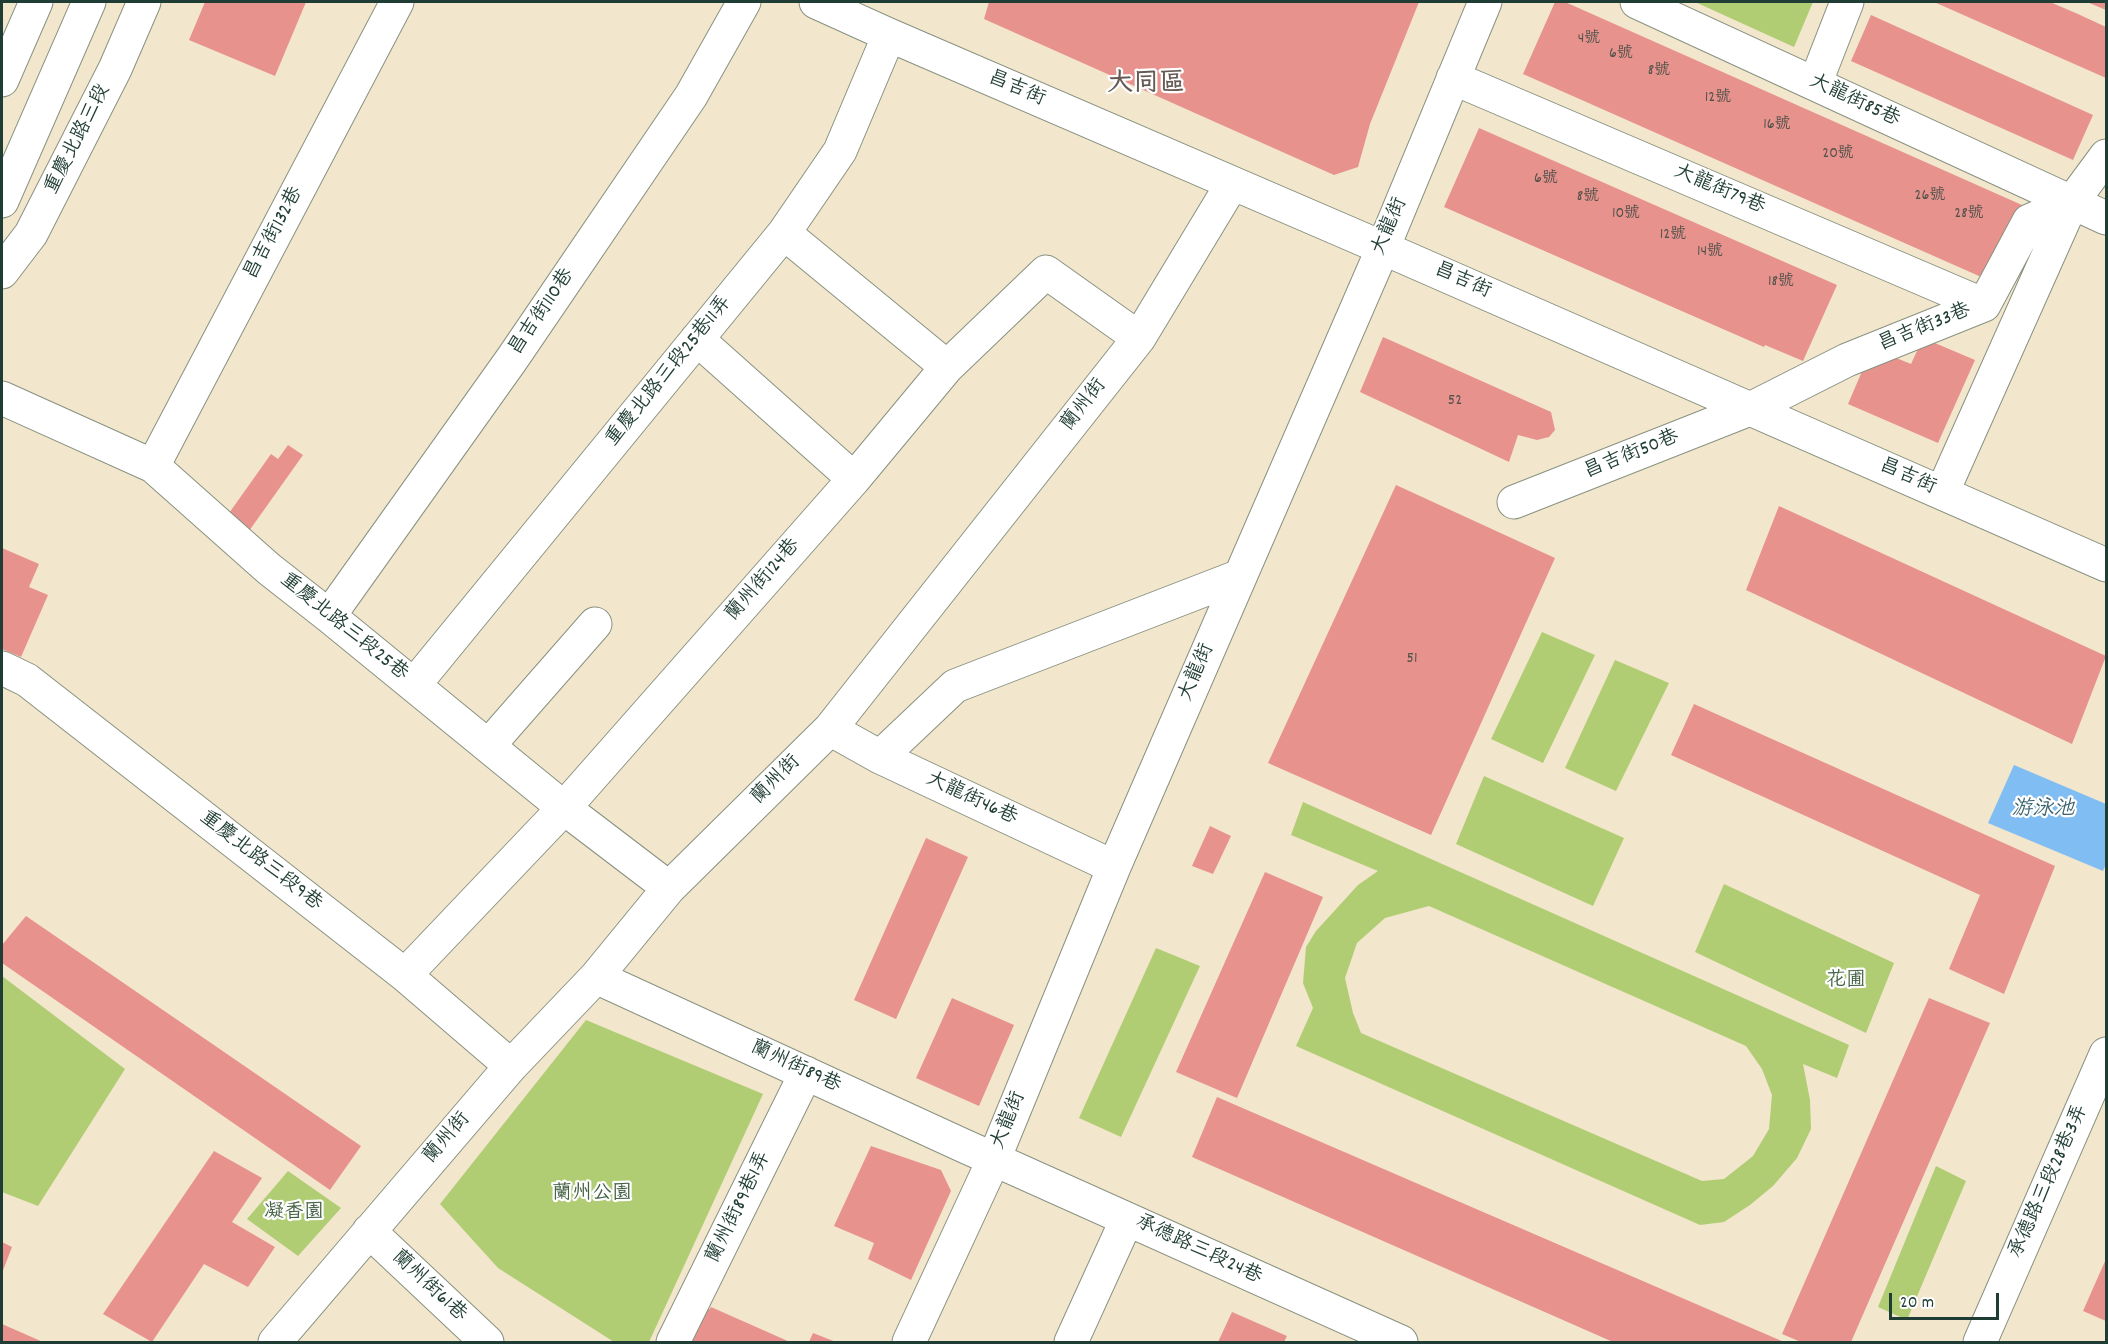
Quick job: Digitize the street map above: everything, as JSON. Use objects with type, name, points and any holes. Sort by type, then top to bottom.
[{"type":"street","points":[[2,80],[36,2]]},
{"type":"street","points":[[2,201],[89,2]]},
{"type":"street","name":"重慶北路三段","points":[[2,272],[32,234],[115,69],[144,2]]},
{"type":"street","name":"昌吉街132巷","points":[[153,466],[397,2]]},
{"type":"street","name":"昌吉街110巷","points":[[329,616],[512,359],[691,96],[744,2]]},
{"type":"street","name":"昌吉街","points":[[816,2],[2106,565]]},
{"type":"street","name":"大龍街","points":[[909,1342],[994,1160],[1114,867],[1383,248],[1485,2]]},
{"type":"street","name":"大龍街85巷","points":[[1637,2],[2106,218]]},
{"type":"street","points":[[1815,84],[1847,2]]},
{"type":"street","name":"重慶北路三段25巷11弄","points":[[414,685],[784,233],[840,151],[889,35]]},
{"type":"street","name":"大龍街79巷","points":[[1453,78],[1984,305]]},
{"type":"street","name":"昌吉街33巷","points":[[1750,409],[1847,360],[1984,305],[2029,221],[2072,202],[2106,156]]},
{"type":"street","name":"蘭州街","points":[[275,1342],[511,1066],[596,976],[669,888],[830,729],[1139,338],[1232,184]]},
{"type":"street","points":[[1942,493],[2072,202]]},
{"type":"street","points":[[784,233],[947,367]]},
{"type":"street","name":"蘭州街124巷","points":[[405,975],[564,808],[854,479],[947,367],[1046,272],[1139,338]]},
{"type":"street","points":[[697,339],[854,479]]},
{"type":"street","name":"重慶北路三段25巷","points":[[2,398],[153,466],[269,569],[564,808],[669,888]]},
{"type":"street","name":"昌吉街50巷","points":[[1514,502],[1750,409]]},
{"type":"street","points":[[880,758],[955,686],[1240,576]]},
{"type":"street","points":[[489,745],[595,624]]},
{"type":"street","name":"重慶北路三段9巷","points":[[2,668],[27,680],[405,975],[511,1066]]},
{"type":"street","name":"大龍街46巷","points":[[830,729],[880,758],[1114,867]]},
{"type":"street","name":"蘭州街89巷","points":[[596,976],[994,1160]]},
{"type":"street","name":"承德路三段28巷3弄","points":[[1980,1342],[2106,1054]]},
{"type":"street","name":"蘭州街89巷1弄","points":[[673,1342],[806,1073]]},
{"type":"street","name":"承德路三段24巷","points":[[994,1160],[1401,1342]]},
{"type":"street","points":[[1071,1342],[1127,1218]]},
{"type":"street","name":"蘭州街61巷","points":[[369,1231],[487,1342]]},
{"type":"green space","points":[[1695,2],[1813,2],[1794,47]]},
{"type":"green space","points":[[1542,632],[1595,655],[1543,763],[1491,739]]},
{"type":"green space","points":[[1615,660],[1669,683],[1616,791],[1565,768]]},
{"type":"green space","points":[[1484,776],[1624,838],[1593,906],[1456,844]]},
{"type":"green space","points":[[1303,802],[1849,1045],[1837,1078],[1803,1064],[1810,1100],[1811,1129],[1797,1158],[1773,1186],[1750,1205],[1724,1222],[1700,1225],[1296,1046],[1313,1008],[1303,983],[1306,947],[1316,931],[1358,885],[1378,871],[1291,835]],"holes":[[[1429,906],[1746,1046],[1762,1069],[1772,1095],[1769,1129],[1753,1156],[1724,1179],[1702,1181],[1361,1033],[1353,1013],[1345,978],[1357,943],[1385,918]]]},
{"type":"green space","name":"花圃","points":[[1724,884],[1894,963],[1866,1033],[1695,952]]},
{"type":"green space","points":[[1156,948],[1200,966],[1121,1137],[1079,1118]]},
{"type":"green space","points":[[2,976],[125,1069],[38,1206],[2,1192]]},
{"type":"green space","name":"蘭州公園","points":[[586,1020],[763,1094],[649,1342],[614,1342],[498,1268],[440,1204]]},
{"type":"green space","points":[[1936,1166],[1966,1181],[1907,1320],[1878,1307]]},
{"type":"green space","name":"凝香園","points":[[288,1171],[341,1208],[298,1256],[247,1219]]},
{"type":"water","name":"游泳池","points":[[2014,765],[2106,804],[2106,864],[2103,871],[1988,823]]},
{"type":"building","points":[[205,2],[306,2],[275,76],[189,40]]},
{"type":"building","points":[[989,2],[1419,2],[1370,124],[1358,167],[1334,175],[984,19]]},
{"type":"building","points":[[1555,2],[1565,2],[2022,205],[1988,280],[1523,74]]},
{"type":"building","points":[[1934,2],[2050,2],[2078,14],[2106,27],[2106,78]]},
{"type":"building","points":[[2087,2],[2106,2],[2106,10]]},
{"type":"building","points":[[1871,15],[2093,115],[2073,160],[1851,61]]},
{"type":"building","points":[[1479,128],[1837,285],[1803,361],[1765,345],[1764,347],[1444,207]]},
{"type":"building","points":[[1383,337],[1551,412],[1555,430],[1549,437],[1537,440],[1518,435],[1509,462],[1360,392]]},
{"type":"building","points":[[1923,338],[1975,360],[1938,443],[1848,404],[1863,369],[1889,355],[1911,364]]},
{"type":"building","points":[[288,445],[303,455],[249,531],[227,516],[271,454],[278,459]]},
{"type":"building","points":[[1396,485],[1555,558],[1431,835],[1268,763]]},
{"type":"building","points":[[1779,506],[2106,656],[2072,744],[1746,590]]},
{"type":"building","points":[[2,548],[39,564],[29,587],[48,595],[21,657],[2,649]]},
{"type":"building","points":[[1694,704],[2055,866],[2004,994],[1949,969],[1980,895],[1671,755]]},
{"type":"building","points":[[1210,826],[1231,836],[1213,874],[1192,866]]},
{"type":"building","points":[[926,838],[968,857],[896,1019],[854,1000]]},
{"type":"building","points":[[1265,872],[1323,897],[1237,1098],[1176,1072]]},
{"type":"building","points":[[26,916],[361,1146],[330,1190],[2,963],[2,945]]},
{"type":"building","points":[[952,998],[1014,1025],[979,1106],[916,1078]]},
{"type":"building","points":[[1929,998],[1990,1023],[1851,1342],[1801,1342],[1782,1334]]},
{"type":"building","points":[[1217,1097],[1784,1342],[1613,1342],[1192,1157]]},
{"type":"building","points":[[871,1146],[941,1170],[951,1191],[911,1280],[868,1259],[874,1243],[834,1226]]},
{"type":"building","points":[[214,1151],[262,1178],[232,1222],[275,1247],[248,1287],[204,1264],[152,1342],[103,1314]]},
{"type":"building","points":[[2,1242],[12,1247],[2,1273]]},
{"type":"building","points":[[2106,1259],[2106,1321],[2083,1311]]},
{"type":"building","points":[[700,1305],[710,1309],[711,1307],[790,1342],[684,1342]]},
{"type":"building","points":[[1232,1312],[1287,1336],[1284,1342],[1218,1342]]},
{"type":"building","points":[[2,1324],[43,1342],[2,1342]]},
{"type":"building","points":[[813,1333],[836,1342],[809,1342]]},
{"type":"district","name":"大同區","points":[[1146,86]]}]
